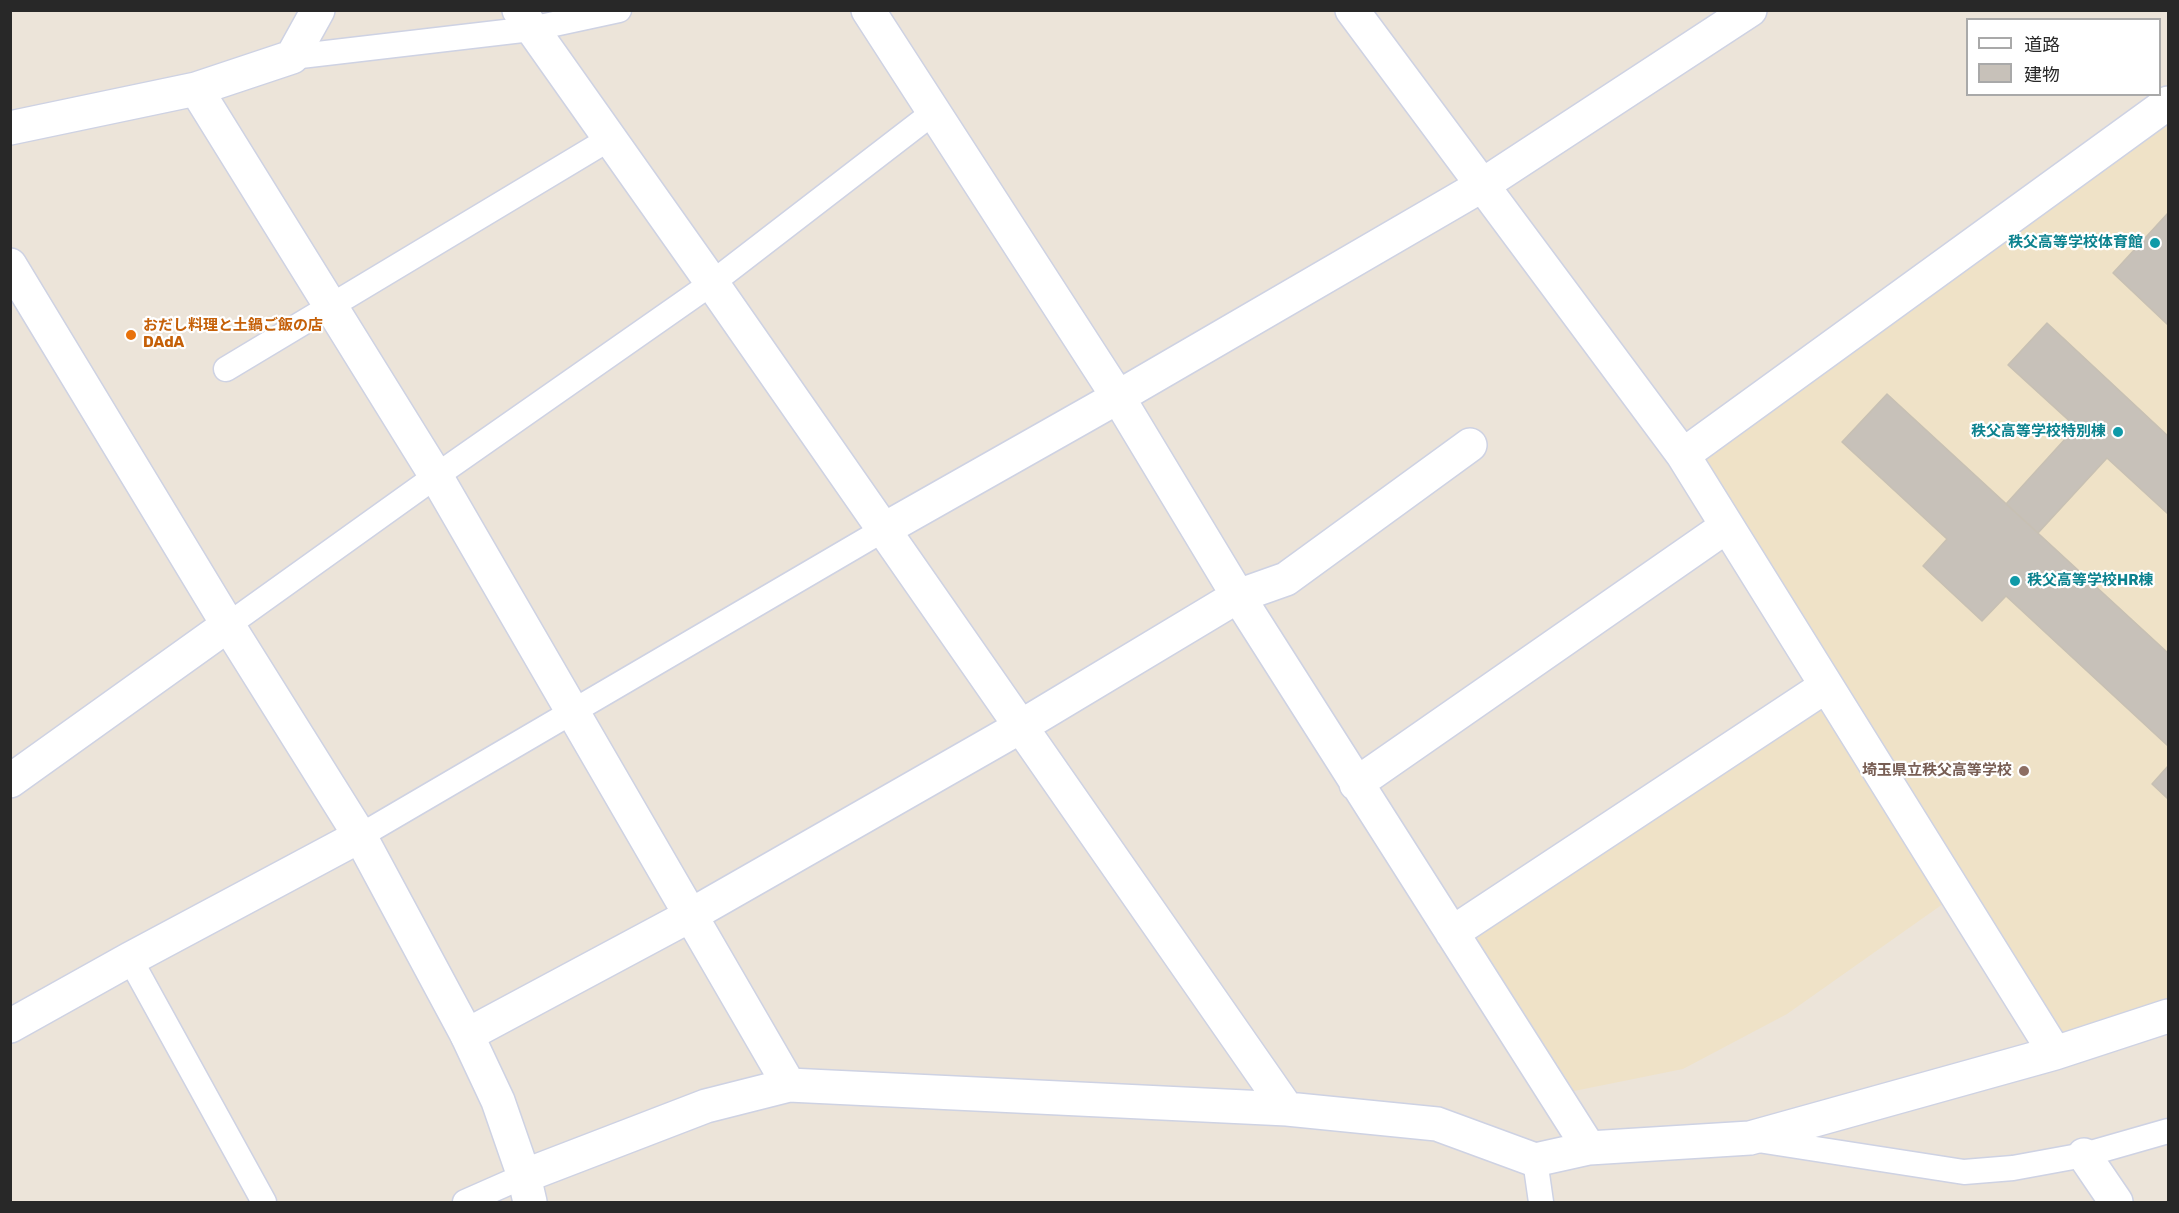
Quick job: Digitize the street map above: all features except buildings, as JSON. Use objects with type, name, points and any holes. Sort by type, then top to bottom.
[{"type":"street","points":[[10,128],[196,89],[292,57],[318,10]]},
{"type":"street","points":[[868,10],[1118,398],[1356,784],[1589,1148]]},
{"type":"street","points":[[1352,10],[1683,455],[2055,1053]]},
{"type":"street","points":[[883,530],[1118,398],[1481,186],[1750,10]]},
{"type":"street","points":[[525,20],[712,283],[1287,1109]]},
{"type":"street","points":[[196,89],[436,476],[789,1085]]},
{"type":"street","points":[[1683,455],[2169,103]]},
{"type":"street","points":[[10,265],[228,625],[360,836],[467,1035],[498,1101],[527,1190],[706,1106],[789,1085],[1287,1109],[1437,1124],[1535,1160],[1589,1148],[1750,1138],[2055,1053],[2169,1016]]},
{"type":"street","points":[[467,1035],[691,915],[1020,727],[1238,596],[1286,579],[1470,445]]},
{"type":"street","points":[[1356,784],[1727,526]]},
{"type":"street","points":[[12,777],[228,625]]},
{"type":"street","points":[[1452,933],[1826,686]]},
{"type":"street","points":[[10,1026],[360,836]]},
{"type":"street","points":[[2084,1155],[2116,1203]]},
{"type":"lane","points":[[292,57],[525,20],[619,10]]},
{"type":"lane","points":[[228,625],[712,283],[934,112]]},
{"type":"lane","points":[[226,369],[609,139]]},
{"type":"lane","points":[[360,836],[883,530]]},
{"type":"lane","points":[[130,959],[264,1203]]},
{"type":"lane","points":[[1750,1138],[1964,1172],[2013,1168],[2084,1155],[2169,1131]]},
{"type":"lane","points":[[1535,1160],[1540,1203]]},
{"type":"lane","points":[[465,1203],[527,1190]]},
{"type":"shaded area","name":"埼玉県立秩父高等学校","points":[[2168,103],[2168,1016],[2055,1053],[1683,455]]},
{"type":"shaded area","points":[[1813,678],[1950,899],[1787,1014],[1683,1069],[1574,1091],[1466,922]]},
{"type":"place","name":"秩父高等学校体育館","points":[[2155,243]]},
{"type":"place","name":"おだし料理と土鍋ご飯の店 DAdA","points":[[131,335]]},
{"type":"place","name":"秩父高等学校特別棟","points":[[2118,432]]},
{"type":"place","name":"秩父高等学校HR棟","points":[[2015,581]]},
{"type":"place","name":"埼玉県立秩父高等学校","points":[[2024,771]]}]
